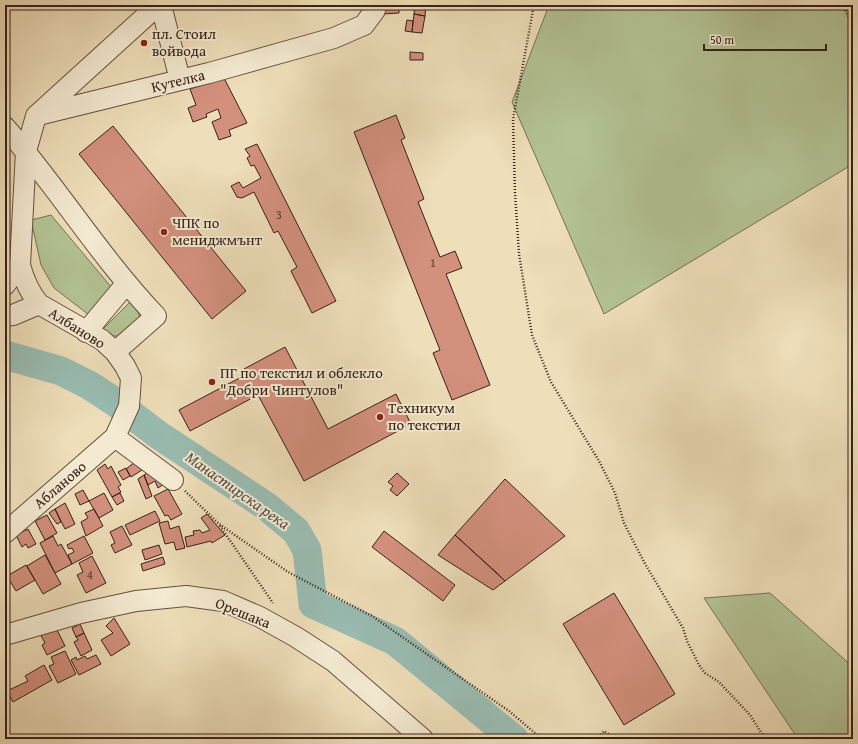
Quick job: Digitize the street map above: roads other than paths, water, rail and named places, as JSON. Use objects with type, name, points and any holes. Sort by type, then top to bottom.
[{"type":"street","points":[[5,285],[20,265],[26,151],[36,116],[158,5]]},
{"type":"street","points":[[161,5],[180,80]]},
{"type":"street","name":"Кутелка","points":[[36,116],[180,80],[334,38],[364,25],[375,10],[376,5]]},
{"type":"street","points":[[5,127],[26,151],[126,284],[156,316],[114,352]]},
{"type":"street","name":"Албаново","points":[[20,265],[28,289],[39,304],[102,340],[125,366],[131,378],[128,406],[115,436]]},
{"type":"street","points":[[86,332],[126,284]]},
{"type":"street","points":[[5,316],[13,315],[39,304]]},
{"type":"street","points":[[115,436],[174,480]]},
{"type":"street","name":"Абланово","points":[[5,533],[115,436]]},
{"type":"street","name":"Орешака","points":[[5,635],[81,613],[136,601],[186,596],[223,601],[272,623],[333,661],[423,739]]},
{"type":"waterway","name":"Манастирска река","points":[[5,355],[61,371],[89,385],[112,400],[160,436],[266,506],[296,531],[307,550],[313,604],[395,641],[514,739]]},
{"type":"place","name":"пл. Стоил войвода","points":[[144,43]]},
{"type":"place","name":"ЧПК по мениджмънт","points":[[164,232]]},
{"type":"place","name":"ПГ по текстил и облекло \"Добри Чинтулов\"","points":[[212,382]]},
{"type":"place","name":"Техникум по текстил","points":[[380,417]]}]
